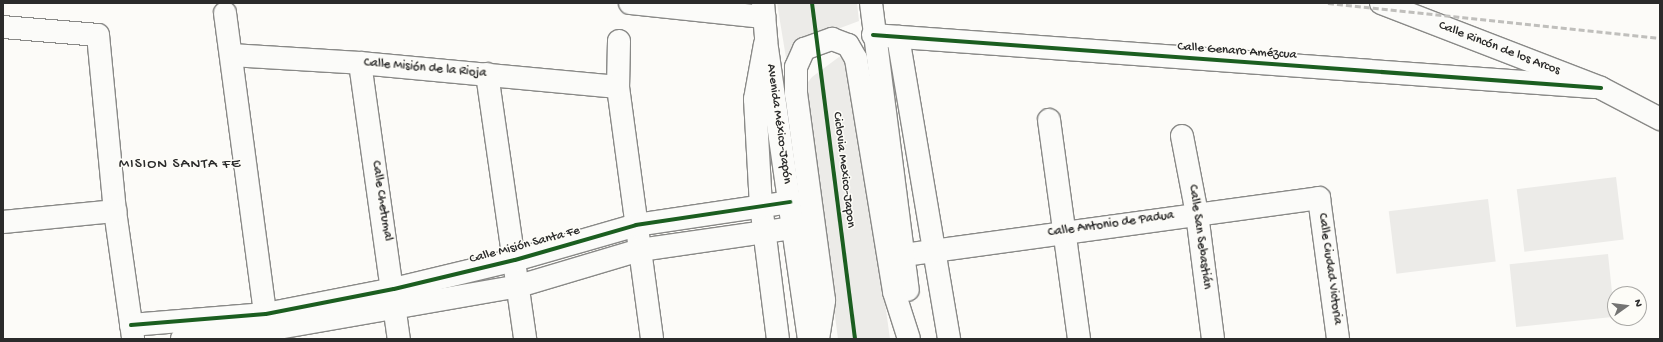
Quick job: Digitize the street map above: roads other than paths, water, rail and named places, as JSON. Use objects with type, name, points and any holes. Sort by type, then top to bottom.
[{"type":"street","points":[[630,3],[764,10]]},
{"type":"street","points":[[871,3],[873,35],[914,339]]},
{"type":"street","name":"Calle Rincón de los Arcos","points":[[1381,3],[1601,88],[1660,120]]},
{"type":"street","name":"Avenida México-Japón","points":[[764,10],[766,41],[790,202],[808,339]]},
{"type":"street","points":[[225,13],[267,328]]},
{"type":"street","points":[[3,27],[98,35],[115,211],[132,332],[267,328]]},
{"type":"street","name":"Calle Genaro Amézcua","points":[[873,35],[1601,88]]},
{"type":"street","points":[[898,37],[949,339]]},
{"type":"street","points":[[818,339],[824,300],[796,94],[796,67],[804,49],[832,39],[848,45],[856,59],[894,292],[909,339]]},
{"type":"street","points":[[619,41],[618,86],[652,339]]},
{"type":"street","points":[[766,41],[755,99],[760,205],[778,339]]},
{"type":"street","name":"Calle Misión de la Rioja","points":[[231,55],[360,63],[618,86]]},
{"type":"street","name":"Calle Chetumal","points":[[360,63],[395,298],[399,339]]},
{"type":"street","points":[[486,74],[515,260],[525,339]]},
{"type":"street","points":[[1049,120],[1079,339]]},
{"type":"street","name":"Calle San Sebastián","points":[[1182,136],[1197,214],[1213,339]]},
{"type":"street","name":"Calle Antonio de Padua","points":[[904,256],[1065,231],[1319,198]]},
{"type":"street","name":"Calle Ciudad Victoria","points":[[1319,198],[1338,339]]},
{"type":"street","name":"Calle Misión Santa Fe","points":[[267,328],[395,298],[515,260],[636,225],[760,205],[790,202]]},
{"type":"street","points":[[3,222],[115,211]]},
{"type":"street","name":"Calle Misión Santa Fe","points":[[395,298],[518,286],[640,250],[793,228]]},
{"type":"street","points":[[182,339],[267,328]]},
{"type":"railway","points":[[1328,3],[1660,38]]},
{"type":"district","name":"MISION SANTA FE","points":[[180,165]]}]
